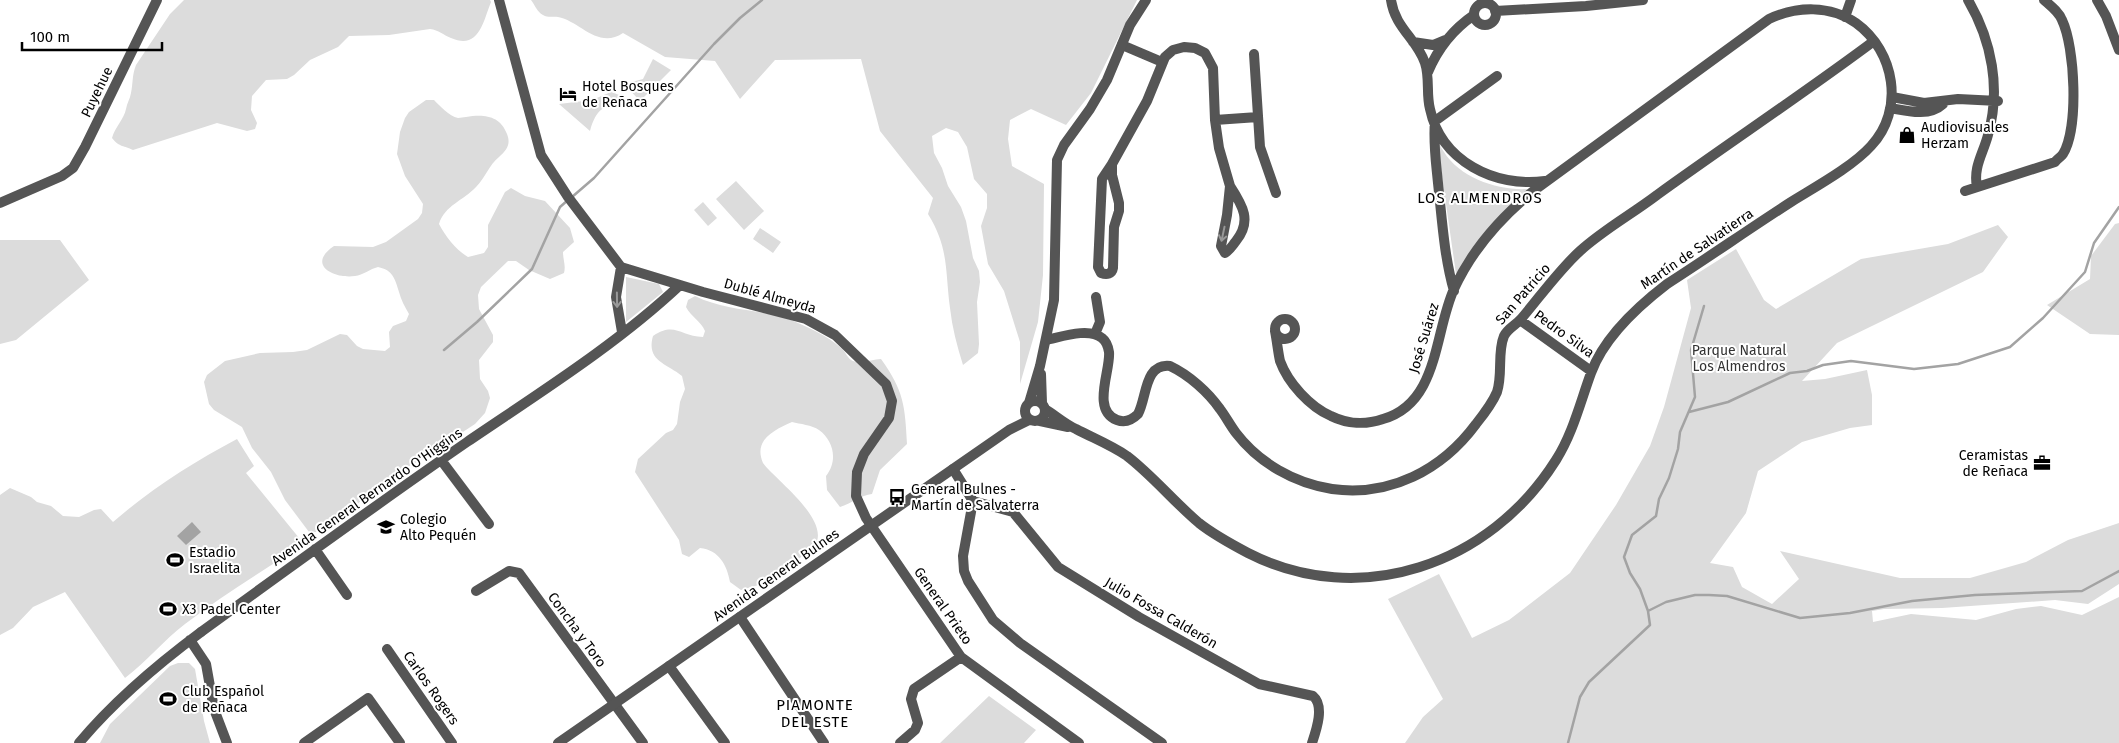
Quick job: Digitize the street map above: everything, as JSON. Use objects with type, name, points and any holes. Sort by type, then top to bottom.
[{"type":"street","name":"Puyehue","points":[[0,203],[56,180],[72,168],[85,147],[157,0]]},
{"type":"street","points":[[499,0],[541,155],[568,197],[621,267],[616,297],[622,332]]},
{"type":"street","name":"Avenida General Bulnes","points":[[558,743],[1031,414],[1054,300],[1056,280],[1055,188],[1057,160],[1064,145],[1090,109],[1107,80],[1130,25],[1146,0]]},
{"type":"street","points":[[1391,0],[1396,20],[1413,42],[1424,61],[1428,72],[1430,110],[1446,143],[1454,152],[1482,172],[1515,182],[1548,180]]},
{"type":"street","points":[[1495,12],[1643,0]]},
{"type":"street","points":[[1845,17],[1851,0]]},
{"type":"street","points":[[1968,0],[1984,30],[1989,49],[1996,101]]},
{"type":"street","points":[[1975,0],[1991,35],[1997,58],[2000,90],[1989,133],[1975,174],[1977,187]]},
{"type":"street","points":[[2097,0],[2106,16],[2119,50]]},
{"type":"street","points":[[1428,72],[1445,40],[1474,15],[1477,7],[1489,4],[1495,12],[1495,18],[1488,25],[1478,23],[1474,15]]},
{"type":"street","points":[[1965,191],[2055,162],[2063,154],[2072,120],[2074,94],[2071,53],[2062,19],[2048,4]]},
{"type":"street","name":"Martín de Salvatierra","points":[[1031,414],[1074,428],[1103,441],[1126,455],[1151,475],[1197,521],[1215,535],[1248,553],[1276,565],[1307,574],[1341,578],[1375,577],[1409,571],[1441,560],[1479,540],[1512,513],[1547,474],[1564,447],[1576,419],[1592,371],[1618,330],[1644,301],[1857,158],[1878,138],[1885,124],[1892,97],[1888,68],[1874,41],[1861,27],[1845,17],[1826,11],[1807,9],[1788,12],[1769,19],[1517,204],[1490,230],[1462,273],[1454,290]]},
{"type":"street","points":[[1413,42],[1433,44],[1445,40]]},
{"type":"street","name":"San Patricio","points":[[1095,334],[1103,339],[1109,351],[1104,393],[1106,410],[1112,418],[1126,421],[1138,414],[1152,373],[1162,366],[1174,368],[1212,398],[1246,445],[1268,464],[1292,478],[1320,487],[1348,490],[1391,485],[1405,481],[1431,468],[1454,450],[1488,409],[1496,392],[1500,376],[1504,336],[1580,250],[1793,101],[1874,41]]},
{"type":"street","points":[[1122,45],[1162,62]]},
{"type":"street","points":[[1112,164],[1112,175],[1118,193],[1119,211],[1114,227],[1113,268],[1111,272],[1101,274],[1098,266],[1102,179],[1147,101],[1162,62],[1169,53],[1184,47],[1195,48],[1205,53],[1213,68],[1215,120],[1219,148],[1230,186],[1239,201],[1246,225],[1242,235],[1224,253],[1221,250],[1221,246],[1228,215],[1230,186]]},
{"type":"street","points":[[1254,54],[1263,159],[1276,193]]},
{"type":"street","points":[[1435,121],[1497,76]]},
{"type":"street","points":[[1892,97],[1924,103],[1975,99],[1996,101]]},
{"type":"street","points":[[1890,108],[1919,112],[1940,107],[1948,100]]},
{"type":"street","points":[[1215,120],[1258,117]]},
{"type":"street","points":[[1435,121],[1434,140],[1440,201],[1448,266],[1454,290]]},
{"type":"street","name":"Dublé Almeyda","points":[[621,267],[680,285],[799,316],[814,322],[835,336],[886,384],[892,401],[889,418],[864,454],[856,480],[856,496],[871,526]]},
{"type":"street","name":"Avenida General Bernardo O'Higgins","points":[[79,743],[108,712],[178,649],[316,549],[552,384],[663,301],[680,285]]},
{"type":"street","name":"José Suárez","points":[[1275,331],[1280,356],[1286,372],[1300,393],[1322,411],[1339,419],[1357,423],[1386,418],[1411,403],[1424,387],[1454,290]]},
{"type":"street","points":[[1046,340],[1071,335],[1095,334],[1100,322],[1096,297]]},
{"type":"street","points":[[1280,356],[1293,334],[1294,331],[1293,323],[1286,319],[1276,323],[1275,331],[1281,338],[1287,338],[1293,334]]},
{"type":"street","name":"Pedro Silva","points":[[1520,320],[1592,371]]},
{"type":"street","name":"Avenida General Bulnes","points":[[1040,366],[1043,406]]},
{"type":"street","points":[[1035,401],[1043,406],[1045,416],[1031,414],[1035,401]]},
{"type":"street","name":"Martín de Salvatierra","points":[[1043,406],[1074,428]]},
{"type":"street","points":[[442,460],[489,524]]},
{"type":"street","points":[[953,469],[973,501],[963,556],[964,571],[993,620],[1020,643],[1162,743]]},
{"type":"street","name":"Julio Fossa Calderón","points":[[973,501],[1013,512],[1058,567],[1156,627],[1259,684],[1316,698],[1318,720],[1312,743]]},
{"type":"street","name":"General Prieto","points":[[871,526],[961,656],[983,675],[1079,743]]},
{"type":"street","points":[[316,549],[347,595]]},
{"type":"street","name":"Concha y Toro","points":[[476,591],[509,571],[519,573],[643,743]]},
{"type":"street","points":[[740,617],[824,743]]},
{"type":"street","points":[[201,632],[201,645],[214,709],[227,743]]},
{"type":"street","points":[[190,640],[206,664]]},
{"type":"street","points":[[178,649],[190,652],[206,664]]},
{"type":"street","name":"Carlos Rogers","points":[[387,649],[452,743]]},
{"type":"street","points":[[900,743],[915,730],[918,723],[911,699],[914,689],[961,656]]},
{"type":"street","points":[[669,666],[725,743]]},
{"type":"street","points":[[304,743],[368,698],[400,743]]},
{"type":"green space","points":[[184,0],[490,0],[491,2],[478,32],[468,40],[460,41],[430,29],[389,35],[349,36],[338,47],[310,60],[287,79],[266,80],[252,96],[251,110],[257,123],[255,129],[247,131],[217,123],[133,150],[120,145],[112,138],[125,113],[131,95],[136,65],[170,14]]},
{"type":"green space","points":[[531,0],[1137,0],[1091,93],[1066,125],[1031,109],[1010,120],[1008,139],[1012,166],[1044,184],[1043,275],[1038,322],[1020,384],[1020,342],[1004,291],[988,264],[981,226],[987,208],[987,194],[974,179],[967,147],[958,132],[946,128],[932,136],[934,153],[966,221],[973,258],[979,271],[980,282],[977,302],[978,353],[963,365],[952,322],[943,249],[935,226],[928,214],[933,198],[880,131],[861,59],[775,60],[740,99],[715,61],[665,57],[623,33],[614,37],[605,38],[597,36],[566,20],[541,14]]},
{"type":"green space","points":[[653,59],[671,70],[640,101],[624,84],[643,79]]},
{"type":"green space","points":[[611,92],[622,96],[626,100],[602,109],[595,118],[590,131],[559,104],[592,100]]},
{"type":"green space","points":[[426,100],[434,100],[448,113],[458,118],[485,116],[495,119],[504,128],[508,138],[506,149],[492,164],[479,183],[471,192],[445,212],[439,224],[455,247],[468,257],[484,253],[488,247],[488,225],[505,192],[511,188],[525,196],[545,201],[570,228],[574,242],[563,252],[564,273],[550,279],[529,270],[516,261],[508,261],[481,287],[478,295],[479,309],[493,335],[493,342],[479,360],[480,379],[490,398],[485,413],[475,424],[419,461],[397,472],[371,491],[337,524],[316,532],[309,532],[285,500],[271,472],[252,448],[242,427],[214,410],[209,404],[204,382],[207,375],[225,361],[260,353],[307,350],[340,334],[347,335],[357,346],[363,349],[385,351],[390,347],[389,332],[393,326],[406,321],[409,314],[393,276],[387,270],[378,267],[358,275],[339,275],[326,269],[323,265],[323,259],[326,253],[334,246],[373,247],[386,242],[418,219],[422,213],[423,204],[405,176],[397,154],[400,132],[405,118],[409,112]]},
{"type":"green space","points":[[1436,134],[1441,148],[1451,161],[1470,176],[1505,188],[1528,189],[1457,281]]},
{"type":"green space","points":[[736,181],[764,211],[744,230],[716,199]]},
{"type":"green space","points":[[703,202],[717,218],[708,226],[694,210]]},
{"type":"green space","points":[[2119,223],[2119,335],[2090,334],[2047,305],[2090,279],[2091,256],[2115,224]]},
{"type":"green space","name":"Parque Natural Los Almendros","points":[[1998,225],[2008,237],[1983,272],[1837,343],[1802,381],[1825,379],[1867,370],[1872,395],[1872,425],[1850,428],[1802,442],[1758,471],[1746,513],[1710,563],[1733,567],[1742,587],[1772,604],[1799,579],[1780,551],[1900,578],[1970,578],[2026,562],[2068,540],[2119,523],[2119,584],[2088,604],[2055,600],[1872,611],[1873,622],[1911,614],[1976,620],[2016,609],[2041,606],[2082,615],[2119,597],[2119,743],[1405,743],[1423,717],[1443,699],[1388,599],[1439,574],[1472,638],[1509,620],[1570,573],[1616,505],[1650,446],[1664,407],[1691,308],[1687,280],[1736,249],[1764,300],[1776,309],[1861,259],[1948,244]]},
{"type":"green space","points":[[760,228],[781,242],[773,253],[753,239]]},
{"type":"green space","points":[[0,240],[60,240],[89,280],[16,340],[0,344]]},
{"type":"green space","points":[[626,277],[659,284],[663,292],[626,322]]},
{"type":"green space","points":[[695,296],[718,305],[779,316],[791,320],[830,340],[842,349],[851,360],[862,362],[881,359],[899,390],[904,409],[907,444],[880,470],[872,494],[840,507],[827,490],[826,476],[832,464],[833,452],[828,440],[819,430],[792,422],[772,432],[767,437],[761,448],[763,463],[803,504],[812,517],[817,529],[817,541],[810,551],[762,584],[741,590],[730,582],[727,570],[717,555],[707,549],[700,548],[689,557],[682,554],[679,540],[635,472],[638,459],[666,433],[673,430],[677,424],[680,402],[685,389],[682,376],[659,361],[655,356],[652,351],[653,336],[667,330],[673,330],[703,337],[705,331],[686,307],[688,300]]},
{"type":"green space","name":"Estadio Israelita","points":[[237,439],[254,466],[246,473],[304,544],[185,624],[125,678],[65,592],[33,607],[13,628],[0,635],[0,495],[10,488],[31,497],[37,502],[51,506],[63,516],[79,517],[101,509],[113,522],[172,477]]},
{"type":"green space","name":"Club Español de Reñaca","points":[[178,663],[189,663],[195,669],[204,721],[210,743],[100,743],[110,724],[170,666]]},
{"type":"green space","points":[[989,696],[1036,730],[1024,743],[940,743]]},
{"type":"shaded area","points":[[192,522],[201,532],[186,545],[177,536]]},
{"type":"waterway","points":[[572,197],[594,178],[714,44],[740,18],[762,0]]},
{"type":"waterway","points":[[444,350],[477,322],[532,269],[560,207],[568,200]]},
{"type":"waterway","points":[[1689,412],[1728,402],[1790,373],[1807,371],[1823,365],[1851,361],[1914,369],[1958,364],[2010,347],[2043,318],[2085,272],[2094,243],[2119,207]]},
{"type":"waterway","points":[[1568,743],[1580,697],[1589,682],[1650,625],[1648,611],[1640,589],[1630,573],[1624,557],[1632,535],[1656,516],[1659,499],[1669,478],[1678,449],[1680,432],[1695,397],[1691,350],[1704,306]]},
{"type":"waterway","points":[[1648,611],[1666,602],[1695,595],[1709,595],[1727,596],[1800,618],[1850,613],[1912,601],[1975,595],[2082,591],[2119,571]]},
{"type":"place","name":"Hotel Bosques de Reñaca","points":[[568,94]]},
{"type":"place","name":"Audiovisuales Herzam","points":[[1907,135]]},
{"type":"place","name":"Ceramistas de Reñaca","points":[[2042,463]]},
{"type":"place","name":"General Bulnes - Martín de Salvaterra","points":[[897,497]]},
{"type":"place","name":"Colegio Alto Pequén","points":[[386,527]]},
{"type":"place","name":"Estadio Israelita","points":[[175,560]]},
{"type":"place","name":"X3 Padel Center","points":[[168,609]]},
{"type":"place","name":"Club Español de Reñaca","points":[[168,699]]},
{"type":"district","name":"LOS ALMENDROS","points":[[1480,198]]},
{"type":"district","name":"PIAMONTE DEL ESTE","points":[[815,714]]}]
